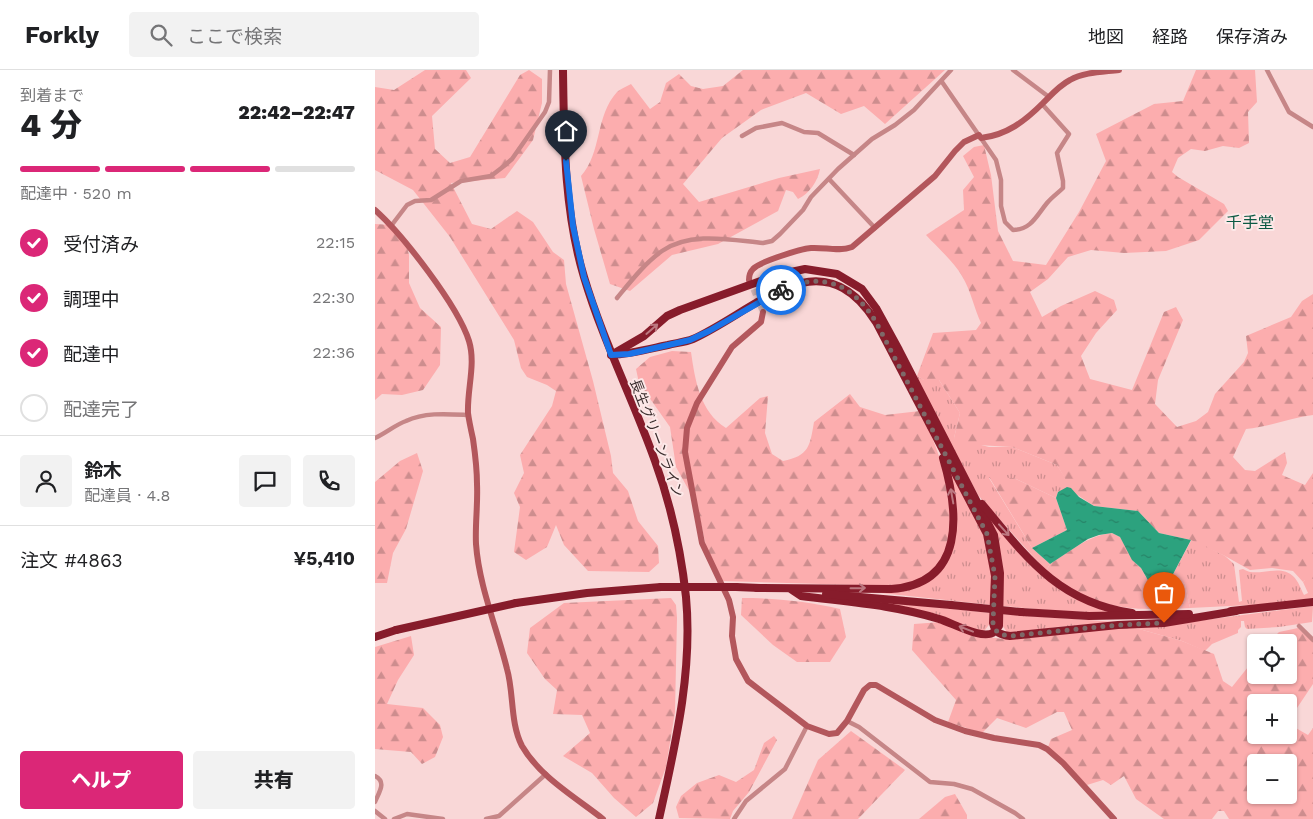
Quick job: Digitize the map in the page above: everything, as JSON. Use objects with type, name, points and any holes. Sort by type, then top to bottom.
[{"type":"highway","name":"長生グリーンライン","points":[[563,70],[568,194],[584,277],[611,355],[655,460],[666,494],[675,529],[686,598],[687,645],[683,699],[659,819]]},
{"type":"highway","points":[[611,355],[644,336],[667,316],[699,302],[777,275],[805,269],[837,274],[863,289],[876,308],[994,535],[1000,573],[999,626],[989,634],[979,634],[945,620],[924,614],[801,596],[792,590]]},
{"type":"highway","points":[[611,355],[629,354],[690,340],[781,289],[805,282],[827,282],[854,294],[867,307],[987,534],[995,576],[993,623],[999,634],[1010,636],[1118,625],[1164,623],[1235,611]]},
{"type":"highway","points":[[757,588],[907,588],[925,580],[938,569],[948,554],[954,534],[953,506],[947,471],[938,440]]},
{"type":"highway","points":[[973,492],[1038,567],[1051,580],[1068,591],[1091,602],[1115,610],[1168,616]]},
{"type":"highway","points":[[375,637],[396,630],[516,603],[587,593],[661,587],[736,587],[792,590],[1021,612],[1089,616],[1168,616],[1313,602]]},
{"type":"street","points":[[391,226],[407,206],[415,201],[431,200],[461,181],[491,176],[504,166],[512,158],[545,112],[549,102],[550,70]]},
{"type":"street","points":[[617,298],[653,258],[674,244],[706,239],[763,243],[771,241],[803,210],[811,197],[829,179],[872,139],[895,125],[914,110],[942,82],[951,70]]},
{"type":"street","points":[[1013,70],[1049,97]]},
{"type":"street","points":[[749,280],[752,270],[758,265],[801,249],[822,248],[843,251],[859,242],[935,176],[964,142],[980,136],[992,136],[1015,127],[1026,120],[1062,86],[1075,78],[1119,70]]},
{"type":"street","points":[[1267,70],[1289,112],[1313,127]]},
{"type":"street","points":[[942,82],[996,160],[1002,193],[1001,206],[1005,222],[1013,230],[1024,228],[1032,223],[1048,202],[1063,188],[1057,153],[1069,134],[1042,104]]},
{"type":"street","points":[[742,136],[756,128],[782,123],[804,132],[818,133],[855,155]]},
{"type":"street","points":[[829,179],[875,228]]},
{"type":"street","points":[[375,210],[391,226],[432,276],[465,331],[471,355],[468,415],[473,440],[477,483],[476,544],[481,573],[508,671],[518,736],[536,766],[603,819]]},
{"type":"street","points":[[763,312],[761,322],[732,347],[697,403],[687,428],[685,452],[702,543],[729,600],[733,617],[732,636],[736,659],[748,681],[807,726],[829,734],[837,733],[847,721],[864,690],[870,685],[876,685],[935,720],[994,738],[1039,745],[1047,749],[1063,763],[1114,819]]},
{"type":"street","points":[[375,438],[405,421],[419,416],[441,414],[468,415]]},
{"type":"street","points":[[1299,626],[1313,640]]},
{"type":"street","points":[[847,721],[859,727],[930,782],[954,784],[972,789],[1023,819]]},
{"type":"street","points":[[734,819],[746,801],[785,769],[807,726]]},
{"type":"street","points":[[486,819],[499,816],[546,774]]},
{"type":"street","points":[[375,776],[383,784],[375,802]]},
{"type":"street","points":[[375,811],[385,819]]},
{"type":"street","points":[[394,819],[407,814],[443,819]]},
{"type":"green space","points":[[425,70],[466,70],[471,78],[432,116],[435,149],[450,163],[470,157],[520,75],[529,70],[542,79],[542,103],[533,140],[505,178],[451,183],[472,224],[491,229],[517,211],[533,222],[553,252],[564,260],[566,284],[593,381],[611,456],[613,473],[628,491],[638,521],[658,546],[659,563],[649,572],[588,571],[564,545],[556,525],[547,547],[526,560],[514,552],[520,507],[514,493],[524,473],[520,455],[552,406],[556,391],[527,377],[521,368],[514,340],[450,237],[413,190],[375,170],[375,87],[394,90]]},
{"type":"green space","points":[[743,70],[945,70],[885,124],[864,106],[841,114],[806,93],[761,110],[722,138],[683,184],[699,202],[779,178],[820,169],[812,187],[798,199],[793,192],[786,190],[778,211],[718,244],[672,255],[630,291],[610,284],[581,176],[588,167],[592,157],[601,123],[610,102],[618,91],[631,84],[650,109],[660,102],[666,83],[679,74],[691,86],[703,89],[723,86]]},
{"type":"green space","points":[[1196,70],[1255,70],[1257,102],[1248,112],[1249,143],[1239,148],[1223,146],[1205,151],[1191,149],[1178,158],[1172,172],[1224,204],[1228,211],[1199,240],[1166,251],[1124,253],[1091,250],[1068,257],[1048,279],[1030,292],[1042,317],[1061,306],[1095,291],[1114,300],[1117,310],[1096,333],[1081,356],[1090,379],[1132,390],[1164,312],[1176,307],[1183,320],[1158,380],[1155,404],[1177,427],[1196,421],[1208,412],[1215,394],[1244,362],[1248,353],[1246,336],[1291,317],[1302,301],[1313,294],[1313,415],[1246,429],[1233,457],[1245,470],[1255,471],[1285,452],[1287,463],[1282,475],[1305,485],[1313,473],[1313,580],[1305,580],[1303,582],[1293,571],[1272,568],[1250,570],[1191,540],[1159,533],[1138,511],[1094,506],[1073,492],[1057,465],[1012,447],[960,444],[954,438],[960,413],[939,380],[924,380],[917,376],[933,333],[976,330],[981,323],[968,288],[959,271],[926,235],[964,210],[963,190],[974,177],[963,156],[974,147],[984,145],[991,175],[998,231],[1013,261],[1046,265],[1079,212],[1106,161],[1096,134],[1154,104],[1183,101]]},
{"type":"green space","points":[[375,224],[392,225],[405,238],[409,255],[409,283],[420,308],[441,327],[440,365],[423,390],[402,395],[382,394],[375,400]]},
{"type":"green space","points":[[672,351],[691,352],[700,394],[710,413],[726,428],[760,398],[768,396],[765,433],[772,454],[783,461],[798,456],[807,449],[814,422],[850,394],[860,407],[885,415],[920,411],[938,453],[950,502],[951,526],[946,548],[936,567],[917,581],[890,586],[723,581],[706,546],[697,505],[676,467],[670,427],[639,383],[636,369],[650,357]]},
{"type":"green space","points":[[917,376],[924,380],[939,380],[960,413],[954,438],[989,447],[1012,447],[1057,465],[1073,490],[1071,488],[1058,492],[1056,498],[1014,478],[989,478],[1032,548],[1050,564],[1046,571],[978,495],[921,390]]},
{"type":"green space","points":[[417,453],[423,471],[406,529],[393,553],[387,583],[375,583],[375,482],[400,461]]},
{"type":"green space","points":[[949,468],[983,532],[993,575],[992,605],[872,592],[897,592],[921,585],[929,581],[941,569],[953,545],[955,533],[955,507]]},
{"type":"green space","points":[[989,477],[1014,478],[1056,498],[1067,530],[1032,548]]},
{"type":"green space","points":[[988,516],[1052,584],[1075,597],[1116,613],[1058,611],[1003,606],[1002,560]]},
{"type":"green space","points":[[1112,533],[1120,537],[1146,577],[1152,581],[1169,578],[1185,584],[1190,608],[1144,609],[1115,606],[1086,597],[1064,585],[1046,571],[1050,564],[1080,545],[1095,537]]},
{"type":"green space","points":[[1192,539],[1225,556],[1234,564],[1239,602],[1242,601],[1239,570],[1243,569],[1249,572],[1282,571],[1288,573],[1294,577],[1304,595],[1308,593],[1303,582],[1305,580],[1313,580],[1313,598],[1270,604],[1190,608],[1185,584],[1171,578]]},
{"type":"green space","points":[[841,597],[991,613],[991,622],[985,630],[979,631]]},
{"type":"green space","points":[[671,598],[676,605],[677,618],[675,712],[666,767],[653,803],[636,817],[614,798],[592,773],[563,756],[590,733],[582,715],[553,714],[557,690],[545,679],[527,653],[530,628],[564,603]]},
{"type":"green space","points":[[742,598],[791,600],[840,609],[846,637],[830,662],[797,662],[773,645],[741,615]]},
{"type":"green space","points":[[1313,606],[1312,622],[1247,629],[1244,621],[1241,621],[1238,633],[1212,644],[1205,651],[1182,641],[1132,627],[1189,622]]},
{"type":"green space","points":[[1002,614],[1117,622],[1056,627],[1019,633],[1007,632],[1002,625]]},
{"type":"green space","points":[[941,622],[974,634],[1008,639],[1132,627],[1182,641],[1214,654],[1223,681],[1232,687],[1247,668],[1247,684],[1297,684],[1297,634],[1277,634],[1298,628],[1313,642],[1313,684],[1297,708],[1297,694],[1247,694],[1247,744],[1297,744],[1297,729],[1308,735],[1313,728],[1313,819],[1229,819],[1224,811],[1218,811],[1212,819],[1164,819],[1136,799],[1124,776],[1111,785],[1103,780],[1087,785],[1048,747],[1051,739],[1072,730],[1064,712],[1057,712],[1026,728],[997,718],[982,733],[948,722],[956,700],[912,650],[914,624]]},
{"type":"green space","points":[[411,636],[414,655],[398,680],[387,704],[423,708],[440,725],[443,737],[435,757],[422,764],[411,752],[375,749],[375,647]]},
{"type":"green space","points":[[851,731],[905,770],[858,819],[792,819],[818,760]]},
{"type":"green space","points":[[774,736],[777,740],[749,792],[733,811],[730,819],[679,818],[676,807],[681,796],[697,783],[719,775],[736,782],[754,770],[764,743]]},
{"type":"green space","points":[[955,794],[967,815],[967,819],[919,819],[945,797]]},
{"type":"water","points":[[1067,487],[1094,506],[1138,511],[1159,533],[1191,540],[1171,578],[1162,577],[1149,582],[1141,568],[1132,560],[1120,537],[1112,533],[1088,539],[1050,564],[1032,548],[1067,530],[1056,498],[1058,492]]},
{"type":"tunnel","points":[[750,281],[763,312]]},
{"type":"way so far","points":[[781,290],[811,280],[827,282],[854,294],[867,307],[987,534],[995,576],[993,623],[994,628],[999,634],[1010,636],[1118,625],[1164,623]]},
{"type":"district","name":"千手堂","points":[[1250,222]]},
{"type":"route","points":[[566,161],[568,194],[584,277],[611,355],[629,354],[690,340],[781,290]]}]
